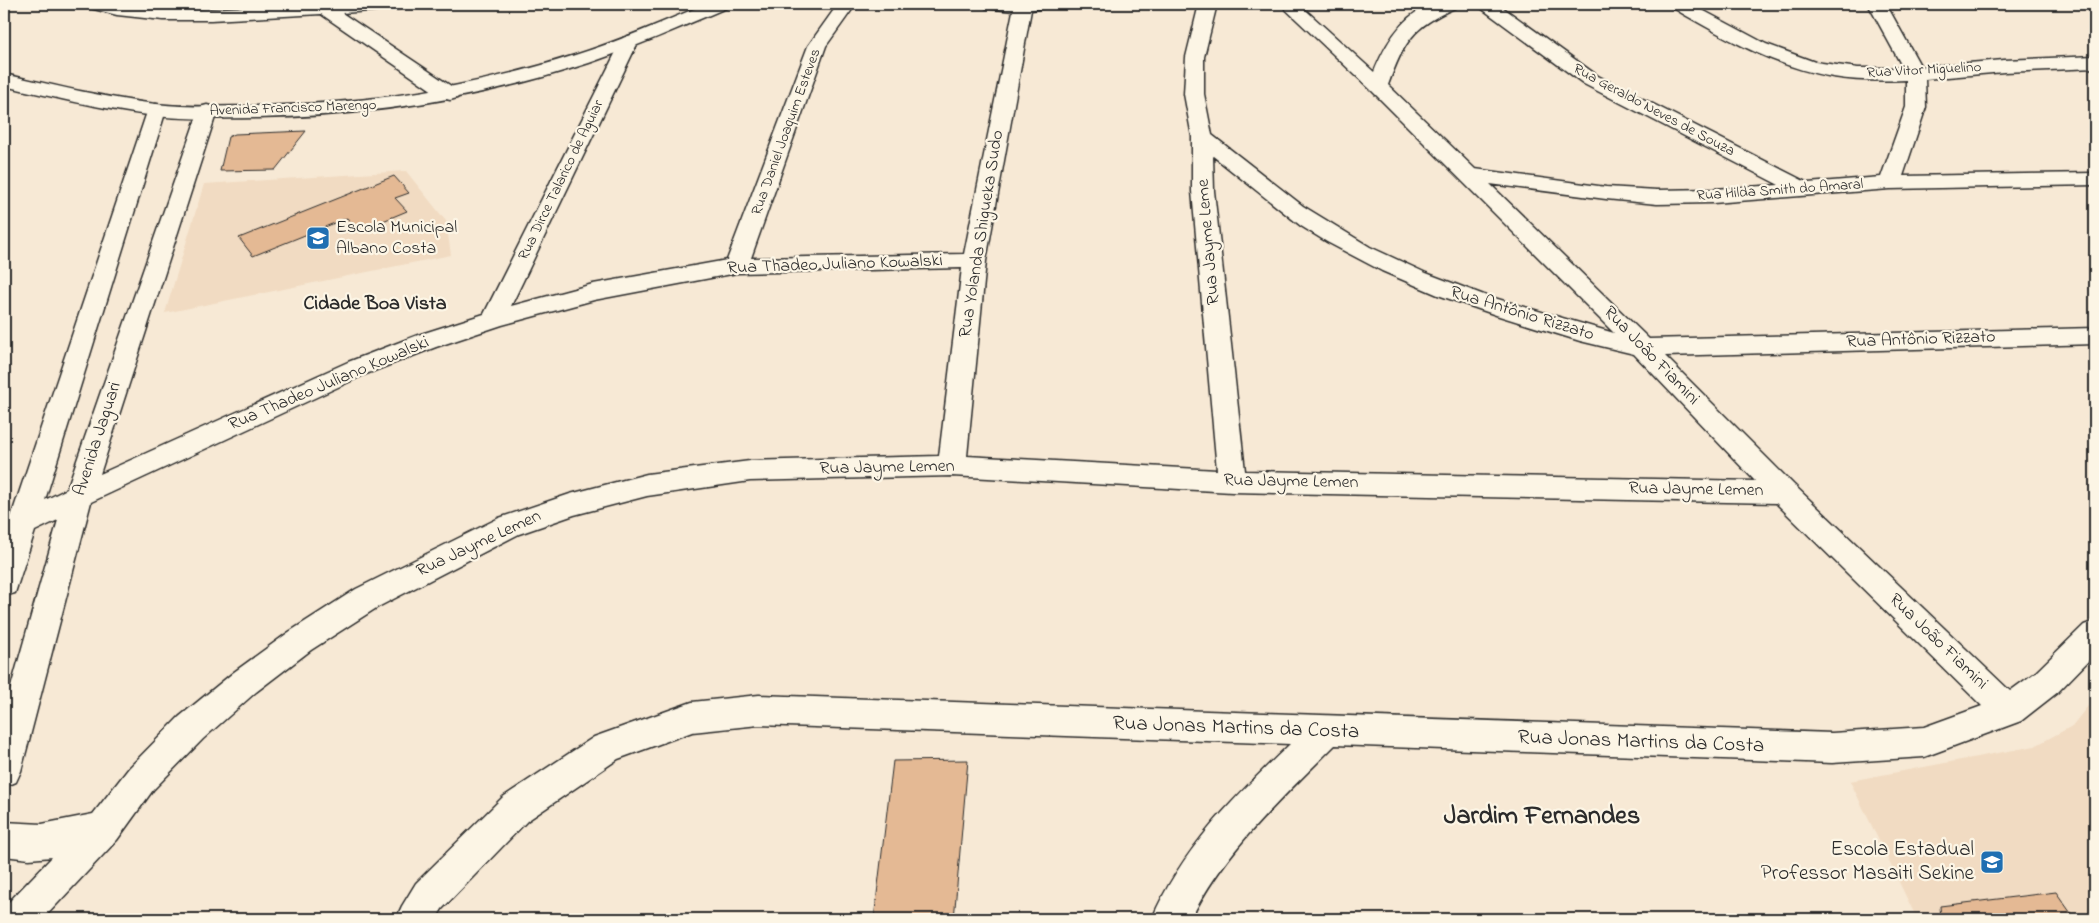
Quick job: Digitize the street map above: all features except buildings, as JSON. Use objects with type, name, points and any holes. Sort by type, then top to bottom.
[{"type":"street","points":[[96,4],[133,12],[175,15],[217,14],[320,6],[398,4]]},
{"type":"street","name":"Avenida Francisco Marengo","points":[[4,80],[156,110],[266,112],[326,110],[398,103],[450,94],[553,68],[629,42],[720,4]]},
{"type":"street","name":"Rua Daniel Joaquim Esteves","points":[[737,266],[818,46],[846,4]]},
{"type":"street","points":[[992,4],[1027,5]]},
{"type":"street","name":"Rua Jayme Leme","points":[[1208,4],[1195,57],[1194,94],[1202,137],[1203,191],[1232,481]]},
{"type":"street","name":"Rua João Fiamini","points":[[1289,4],[1378,86],[1589,293],[1782,492],[2009,711]]},
{"type":"street","points":[[1378,86],[1388,58],[1401,35],[1427,13],[1449,4]]},
{"type":"street","name":"Rua Geraldo Neves de Souza","points":[[1486,4],[1591,80],[1804,190]]},
{"type":"street","name":"Rua Vitor Miguelino","points":[[1678,4],[1782,58],[1813,68],[1860,74],[1915,74],[2006,66],[2095,62]]},
{"type":"street","points":[[1877,4],[1915,74],[1916,106],[1890,183]]},
{"type":"street","name":"Rua Yolanda Shigueka Sudo","points":[[952,466],[974,262],[1027,5]]},
{"type":"street","points":[[320,6],[450,94]]},
{"type":"street","name":"Rua Dirce Talarico de Aguiar","points":[[493,319],[629,42]]},
{"type":"street","points":[[4,584],[13,528],[156,110]]},
{"type":"street","name":"Avenida Jaguari","points":[[4,770],[79,496],[207,112]]},
{"type":"street","name":"Rua Antônio Rizzato","points":[[1202,137],[1257,183],[1311,222],[1384,263],[1443,289],[1571,330],[1644,348],[2095,336]]},
{"type":"street","name":"Rua Hilda Smith do Amaral","points":[[1466,174],[1606,192],[1657,196],[1713,196],[1890,183],[2095,179]]},
{"type":"street","name":"Rua Thadeo Juliano Kowalski","points":[[13,528],[357,368],[427,341],[493,319],[594,292],[737,266],[974,262]]},
{"type":"street","points":[[1571,330],[1586,305],[1589,293]]},
{"type":"street","name":"Rua Jayme Lemen","points":[[18,919],[104,828],[141,779],[191,728],[245,682],[284,653],[367,598],[509,526],[570,505],[647,485],[750,472],[952,466],[1232,481],[1782,492]]},
{"type":"street","name":"Rua Jonas Martins da Costa","points":[[415,919],[429,896],[515,809],[606,748],[692,717],[759,710],[1327,732],[1832,748],[1924,742],[2009,711],[2047,682],[2095,634]]},
{"type":"street","points":[[1171,919],[1181,896],[1235,822],[1327,732]]},
{"type":"street","points":[[4,838],[15,841],[46,840],[104,828]]},
{"type":"shaded area","name":"Escola Municipal Albano Costa","points":[[406,171],[446,221],[451,255],[165,313],[204,184]]},
{"type":"shaded area","name":"Escola Estadual Professor Masaiti Sekine","points":[[2095,697],[2095,795],[2091,802],[2095,805],[2095,919],[1917,919],[1850,781],[2035,746],[2072,726]]},
{"type":"place","name":"Escola Municipal Albano Costa","points":[[318,238]]},
{"type":"place","name":"Escola Estadual Professor Masaiti Sekine","points":[[1992,862]]},
{"type":"district","name":"Cidade Boa Vista","points":[[375,304]]},
{"type":"district","name":"Jardim Fernandes","points":[[1542,817]]}]
